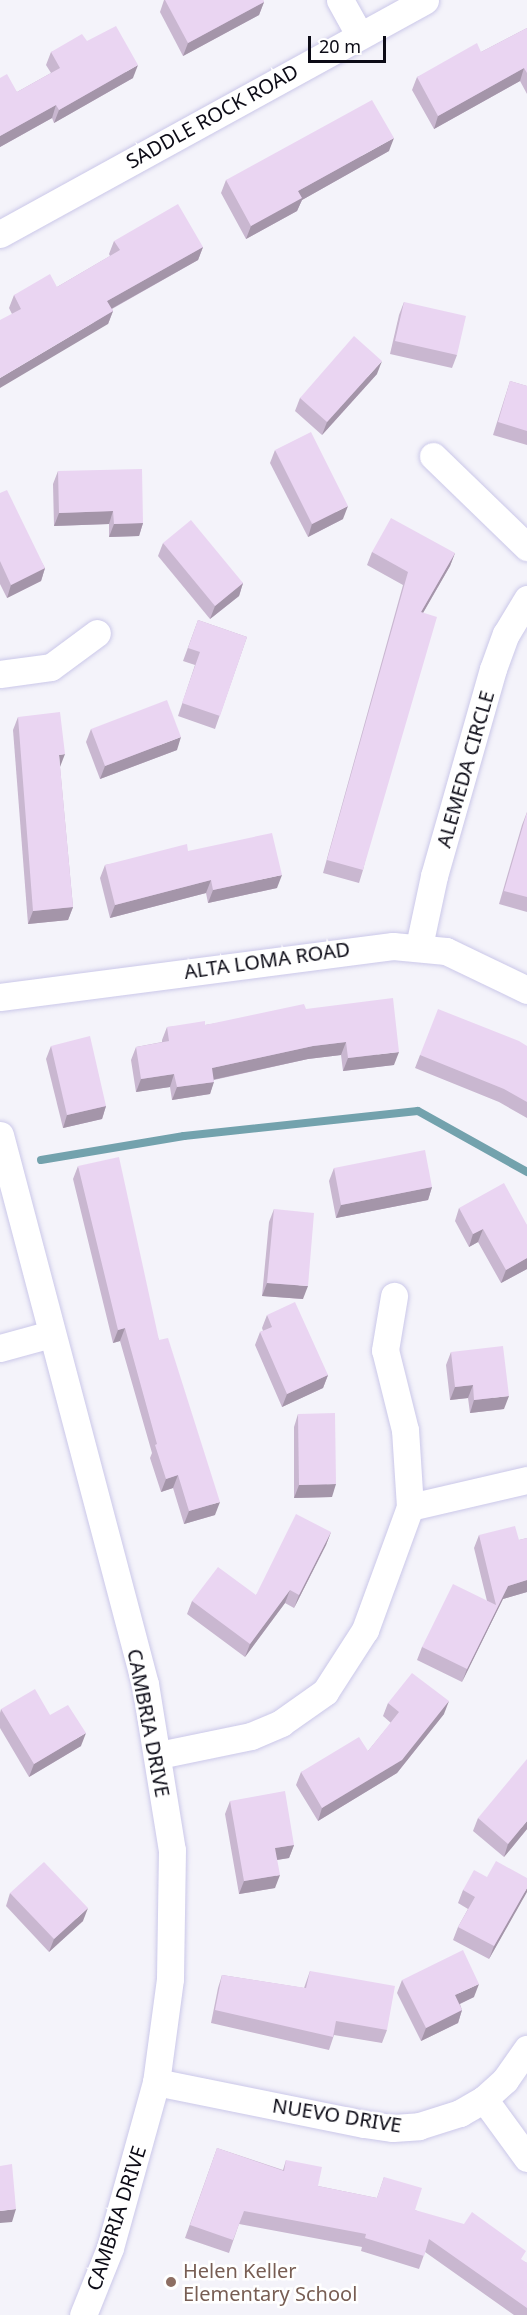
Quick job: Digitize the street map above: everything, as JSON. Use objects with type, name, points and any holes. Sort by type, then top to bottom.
[{"type":"street","points":[[340,0],[360,34]]},
{"type":"street","name":"SADDLE ROCK ROAD","points":[[0,234],[425,0]]},
{"type":"street","points":[[433,456],[527,547]]},
{"type":"street","name":"ALEMEDA CIRCLE","points":[[419,946],[434,876],[493,669],[506,634],[527,598]]},
{"type":"street","points":[[0,674],[51,667],[97,633]]},
{"type":"street","name":"ALTA LOMA ROAD","points":[[0,997],[362,947],[419,946],[446,951],[527,990]]},
{"type":"street","name":"CAMBRIA DRIVE","points":[[0,1136],[145,1684],[159,1755],[172,1850],[173,1921],[156,2082],[110,2248],[83,2315]]},
{"type":"street","points":[[159,1755],[251,1736],[281,1723],[325,1692],[365,1630],[410,1507],[405,1430],[385,1350],[394,1296]]},
{"type":"street","points":[[0,1348],[51,1334]]},
{"type":"street","points":[[410,1507],[527,1480]]},
{"type":"street","name":"NUEVO DRIVE","points":[[156,2082],[393,2128],[440,2120],[484,2099],[505,2080],[527,2049]]},
{"type":"street","points":[[484,2099],[527,2158]]},
{"type":"building","points":[[165,0],[263,0],[264,2],[188,43]]},
{"type":"building","points":[[116,26],[138,65],[59,110],[56,105],[0,136],[0,78],[7,74],[17,92],[60,68],[51,52],[82,34],[87,41]]},
{"type":"building","points":[[527,28],[527,73],[524,68],[438,116],[417,77],[477,43],[481,52]]},
{"type":"building","points":[[372,100],[394,138],[298,191],[302,198],[251,226],[226,180]]},
{"type":"building","points":[[178,204],[203,247],[107,301],[113,311],[0,378],[0,320],[21,309],[14,295],[50,274],[57,287],[120,250],[114,241]]},
{"type":"building","points":[[404,302],[466,316],[457,355],[395,341]]},
{"type":"building","points":[[354,336],[382,361],[327,422],[300,398]]},
{"type":"building","points":[[510,381],[527,386],[527,431],[498,422]]},
{"type":"building","points":[[311,432],[348,506],[312,524],[275,450]]},
{"type":"building","points":[[142,469],[143,523],[114,524],[113,511],[59,513],[58,471]]},
{"type":"building","points":[[7,490],[45,568],[11,585],[0,561],[0,493]]},
{"type":"building","points":[[391,518],[455,553],[421,612],[437,617],[363,870],[327,860],[408,572],[372,552]]},
{"type":"building","points":[[191,520],[243,583],[215,606],[163,543]]},
{"type":"building","points":[[198,620],[247,637],[220,716],[182,703],[200,652],[188,648]]},
{"type":"building","points":[[167,700],[181,737],[105,766],[91,729]]},
{"type":"building","points":[[60,712],[65,754],[59,755],[73,907],[33,911],[18,717]]},
{"type":"building","points":[[527,812],[527,897],[504,891]]},
{"type":"building","points":[[272,833],[282,875],[213,890],[211,880],[115,905],[105,865],[187,844],[188,851]]},
{"type":"building","points":[[393,998],[399,1052],[348,1058],[346,1042],[313,1046],[212,1068],[214,1082],[177,1087],[174,1074],[141,1079],[136,1047],[169,1041],[167,1027],[205,1021],[205,1025],[304,1004],[306,1009]]},
{"type":"building","points":[[438,1009],[527,1046],[527,1102],[504,1089],[420,1055]]},
{"type":"building","points":[[90,1036],[106,1106],[67,1115],[51,1046]]},
{"type":"building","points":[[425,1150],[432,1187],[341,1205],[334,1168]]},
{"type":"building","points":[[119,1157],[159,1340],[168,1338],[220,1502],[189,1511],[178,1475],[166,1479],[125,1328],[118,1330],[78,1166]]},
{"type":"building","points":[[504,1183],[527,1225],[527,1258],[506,1270],[483,1229],[473,1234],[459,1208]]},
{"type":"building","points":[[274,1209],[314,1213],[308,1286],[267,1283]]},
{"type":"building","points":[[295,1302],[328,1375],[287,1394],[260,1332],[272,1327],[267,1315]]},
{"type":"building","points":[[503,1346],[509,1396],[474,1400],[473,1385],[455,1387],[451,1352]]},
{"type":"building","points":[[335,1413],[336,1484],[299,1485],[298,1414]]},
{"type":"building","points":[[296,1514],[331,1532],[299,1595],[290,1590],[250,1644],[192,1601],[218,1567],[256,1595]]},
{"type":"building","points":[[515,1526],[519,1540],[527,1538],[527,1580],[508,1586],[467,1669],[422,1647],[453,1584],[496,1605],[479,1535]]},
{"type":"building","points":[[412,1673],[449,1701],[402,1760],[322,1808],[301,1772],[359,1737],[368,1751],[399,1712],[388,1703]]},
{"type":"building","points":[[35,1689],[50,1715],[68,1705],[86,1733],[34,1764],[1,1709]]},
{"type":"building","points":[[527,1759],[527,1821],[508,1844],[478,1818]]},
{"type":"building","points":[[285,1791],[294,1845],[275,1848],[280,1875],[244,1881],[230,1801]]},
{"type":"building","points":[[496,1861],[527,1878],[527,1888],[494,1946],[458,1927],[475,1897],[463,1890],[474,1870],[487,1877]]},
{"type":"building","points":[[44,1862],[88,1908],[54,1939],[10,1893]]},
{"type":"building","points":[[463,1950],[479,1984],[455,1995],[462,2010],[426,2028],[402,1980]]},
{"type":"building","points":[[310,1971],[395,1986],[387,2030],[336,2021],[333,2037],[215,2010],[222,1975],[306,1988]]},
{"type":"building","points":[[217,2148],[284,2171],[286,2160],[322,2167],[318,2186],[377,2198],[384,2177],[422,2188],[415,2210],[464,2224],[472,2212],[526,2251],[521,2259],[527,2263],[527,2308],[429,2239],[424,2256],[365,2238],[366,2234],[244,2211],[233,2240],[190,2225]]},
{"type":"building","points":[[12,2164],[16,2209],[0,2211],[0,2166]]},
{"type":"waterway","points":[[41,1160],[184,1136],[418,1111],[527,1172]]},
{"type":"place","name":"Helen Keller Elementary School","points":[[171,2282]]}]
